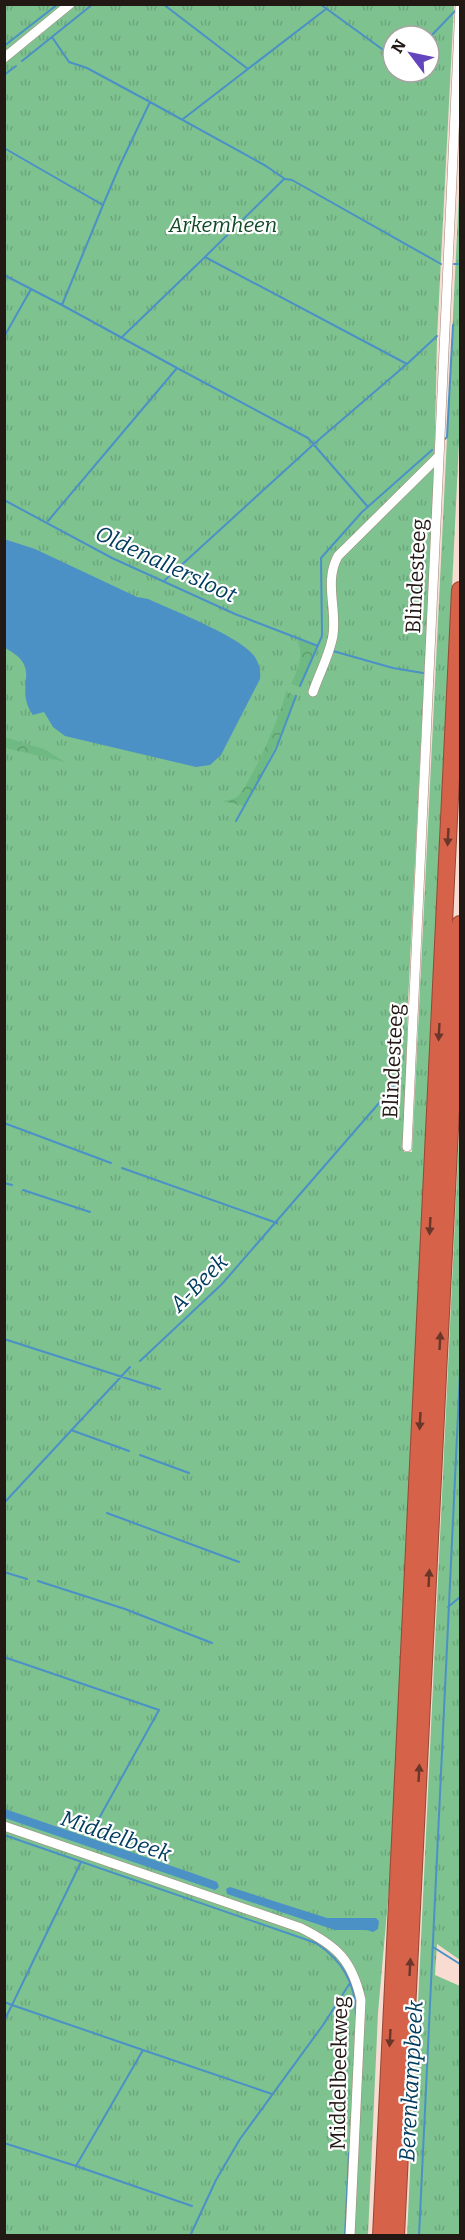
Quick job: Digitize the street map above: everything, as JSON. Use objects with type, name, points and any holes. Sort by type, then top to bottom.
[{"type":"highway","points":[[381,2235],[460,590]]},
{"type":"highway","points":[[396,2235],[460,924]]},
{"type":"highway","points":[[372,2235],[382,2199]]},
{"type":"street","points":[[4,58],[70,4]]},
{"type":"street","name":"Blindesteeg","points":[[407,1147],[460,6]]},
{"type":"street","points":[[313,692],[333,636],[330,581],[332,567],[338,556],[439,456]]},
{"type":"street","name":"Middelbeekweg","points":[[4,1826],[301,1928],[335,1947],[348,1962],[362,2000],[350,2235]]},
{"type":"green space","name":"Arkemheen","points":[[4,5],[454,5],[437,338],[434,480],[408,1002],[404,1152],[412,1152],[460,173],[460,421],[390,1878],[378,2013],[368,2235],[353,2235],[359,1997],[349,2235],[5,2235]]},
{"type":"green space","points":[[297,639],[316,646],[300,687],[291,684],[300,662]]},
{"type":"green space","points":[[286,691],[296,699],[276,745],[244,806],[222,801],[236,798],[245,787],[273,729]]},
{"type":"green space","points":[[4,737],[44,749],[65,762],[5,748]]},
{"type":"green space","points":[[460,1114],[460,1960],[437,1944],[435,1975],[460,1986],[460,2235],[407,2236]]},
{"type":"water","points":[[4,539],[35,549],[137,597],[148,599],[189,617],[248,649],[258,662],[260,679],[221,755],[210,765],[196,767],[65,736],[53,727],[44,712],[33,715],[25,695],[26,671],[23,663],[5,648]]},
{"type":"water","points":[[5,1809],[217,1882],[219,1887],[215,1890],[5,1818]]},
{"type":"water","points":[[230,1887],[327,1918],[376,1918],[379,1921],[378,1929],[373,1932],[335,1930],[227,1894],[226,1889]]},
{"type":"waterway","points":[[4,46],[58,4]]},
{"type":"waterway","points":[[22,61],[93,4]]},
{"type":"waterway","points":[[163,4],[248,69]]},
{"type":"waterway","points":[[320,4],[381,48]]},
{"type":"waterway","points":[[183,119],[326,9]]},
{"type":"waterway","points":[[441,26],[456,10]]},
{"type":"waterway","points":[[52,37],[69,62],[87,68],[150,102]]},
{"type":"waterway","points":[[4,75],[16,66]]},
{"type":"waterway","points":[[4,148],[103,205],[150,102],[441,264]]},
{"type":"waterway","points":[[284,179],[205,257],[407,364],[437,336]]},
{"type":"waterway","points":[[4,275],[62,305],[103,205]]},
{"type":"waterway","points":[[121,338],[205,257]]},
{"type":"waterway","points":[[4,337],[31,289]]},
{"type":"waterway","points":[[48,521],[177,368],[62,305]]},
{"type":"waterway","points":[[445,439],[447,437],[453,325]]},
{"type":"waterway","points":[[165,580],[315,443],[407,364]]},
{"type":"waterway","points":[[177,368],[308,438],[368,507]]},
{"type":"waterway","points":[[300,686],[322,636],[321,558],[362,512],[432,450]]},
{"type":"waterway","name":"Oldenallersloot","points":[[4,500],[112,558],[235,614],[318,646]]},
{"type":"waterway","name":"Oldenallersloot","points":[[333,651],[393,668],[423,673]]},
{"type":"waterway","points":[[236,821],[276,749],[296,696]]},
{"type":"waterway","name":"A-Beek","points":[[140,1361],[222,1284],[399,1080]]},
{"type":"waterway","points":[[4,1123],[111,1163]]},
{"type":"waterway","points":[[122,1168],[277,1223]]},
{"type":"waterway","points":[[4,1183],[12,1185]]},
{"type":"waterway","points":[[23,1190],[90,1212]]},
{"type":"waterway","points":[[4,1339],[160,1389]]},
{"type":"waterway","name":"A-Beek","points":[[4,1503],[130,1367]]},
{"type":"waterway","name":"Berenkampbeek","points":[[419,2236],[460,1373]]},
{"type":"waterway","points":[[71,1430],[129,1451]]},
{"type":"waterway","points":[[140,1455],[189,1473]]},
{"type":"waterway","points":[[107,1513],[239,1562]]},
{"type":"waterway","points":[[4,1572],[27,1579]]},
{"type":"waterway","points":[[38,1581],[125,1609],[212,1643]]},
{"type":"waterway","points":[[448,1607],[460,1597]]},
{"type":"waterway","name":"Middelbeek","points":[[4,1657],[159,1710],[92,1831]]},
{"type":"waterway","points":[[4,1835],[316,1943],[334,1958],[346,1974],[354,1994],[356,2016]]},
{"type":"waterway","points":[[4,2002],[12,2005],[81,1862]]},
{"type":"waterway","points":[[433,1947],[460,1964]]},
{"type":"waterway","points":[[190,2236],[216,2180],[240,2139],[323,2025],[350,1983]]},
{"type":"waterway","points":[[4,2021],[12,2005],[143,2050]]},
{"type":"waterway","points":[[192,2206],[76,2166],[143,2050],[272,2094]]},
{"type":"waterway","points":[[4,2143],[76,2166]]},
{"type":"waterway","points":[[345,2236],[349,2153]]}]
